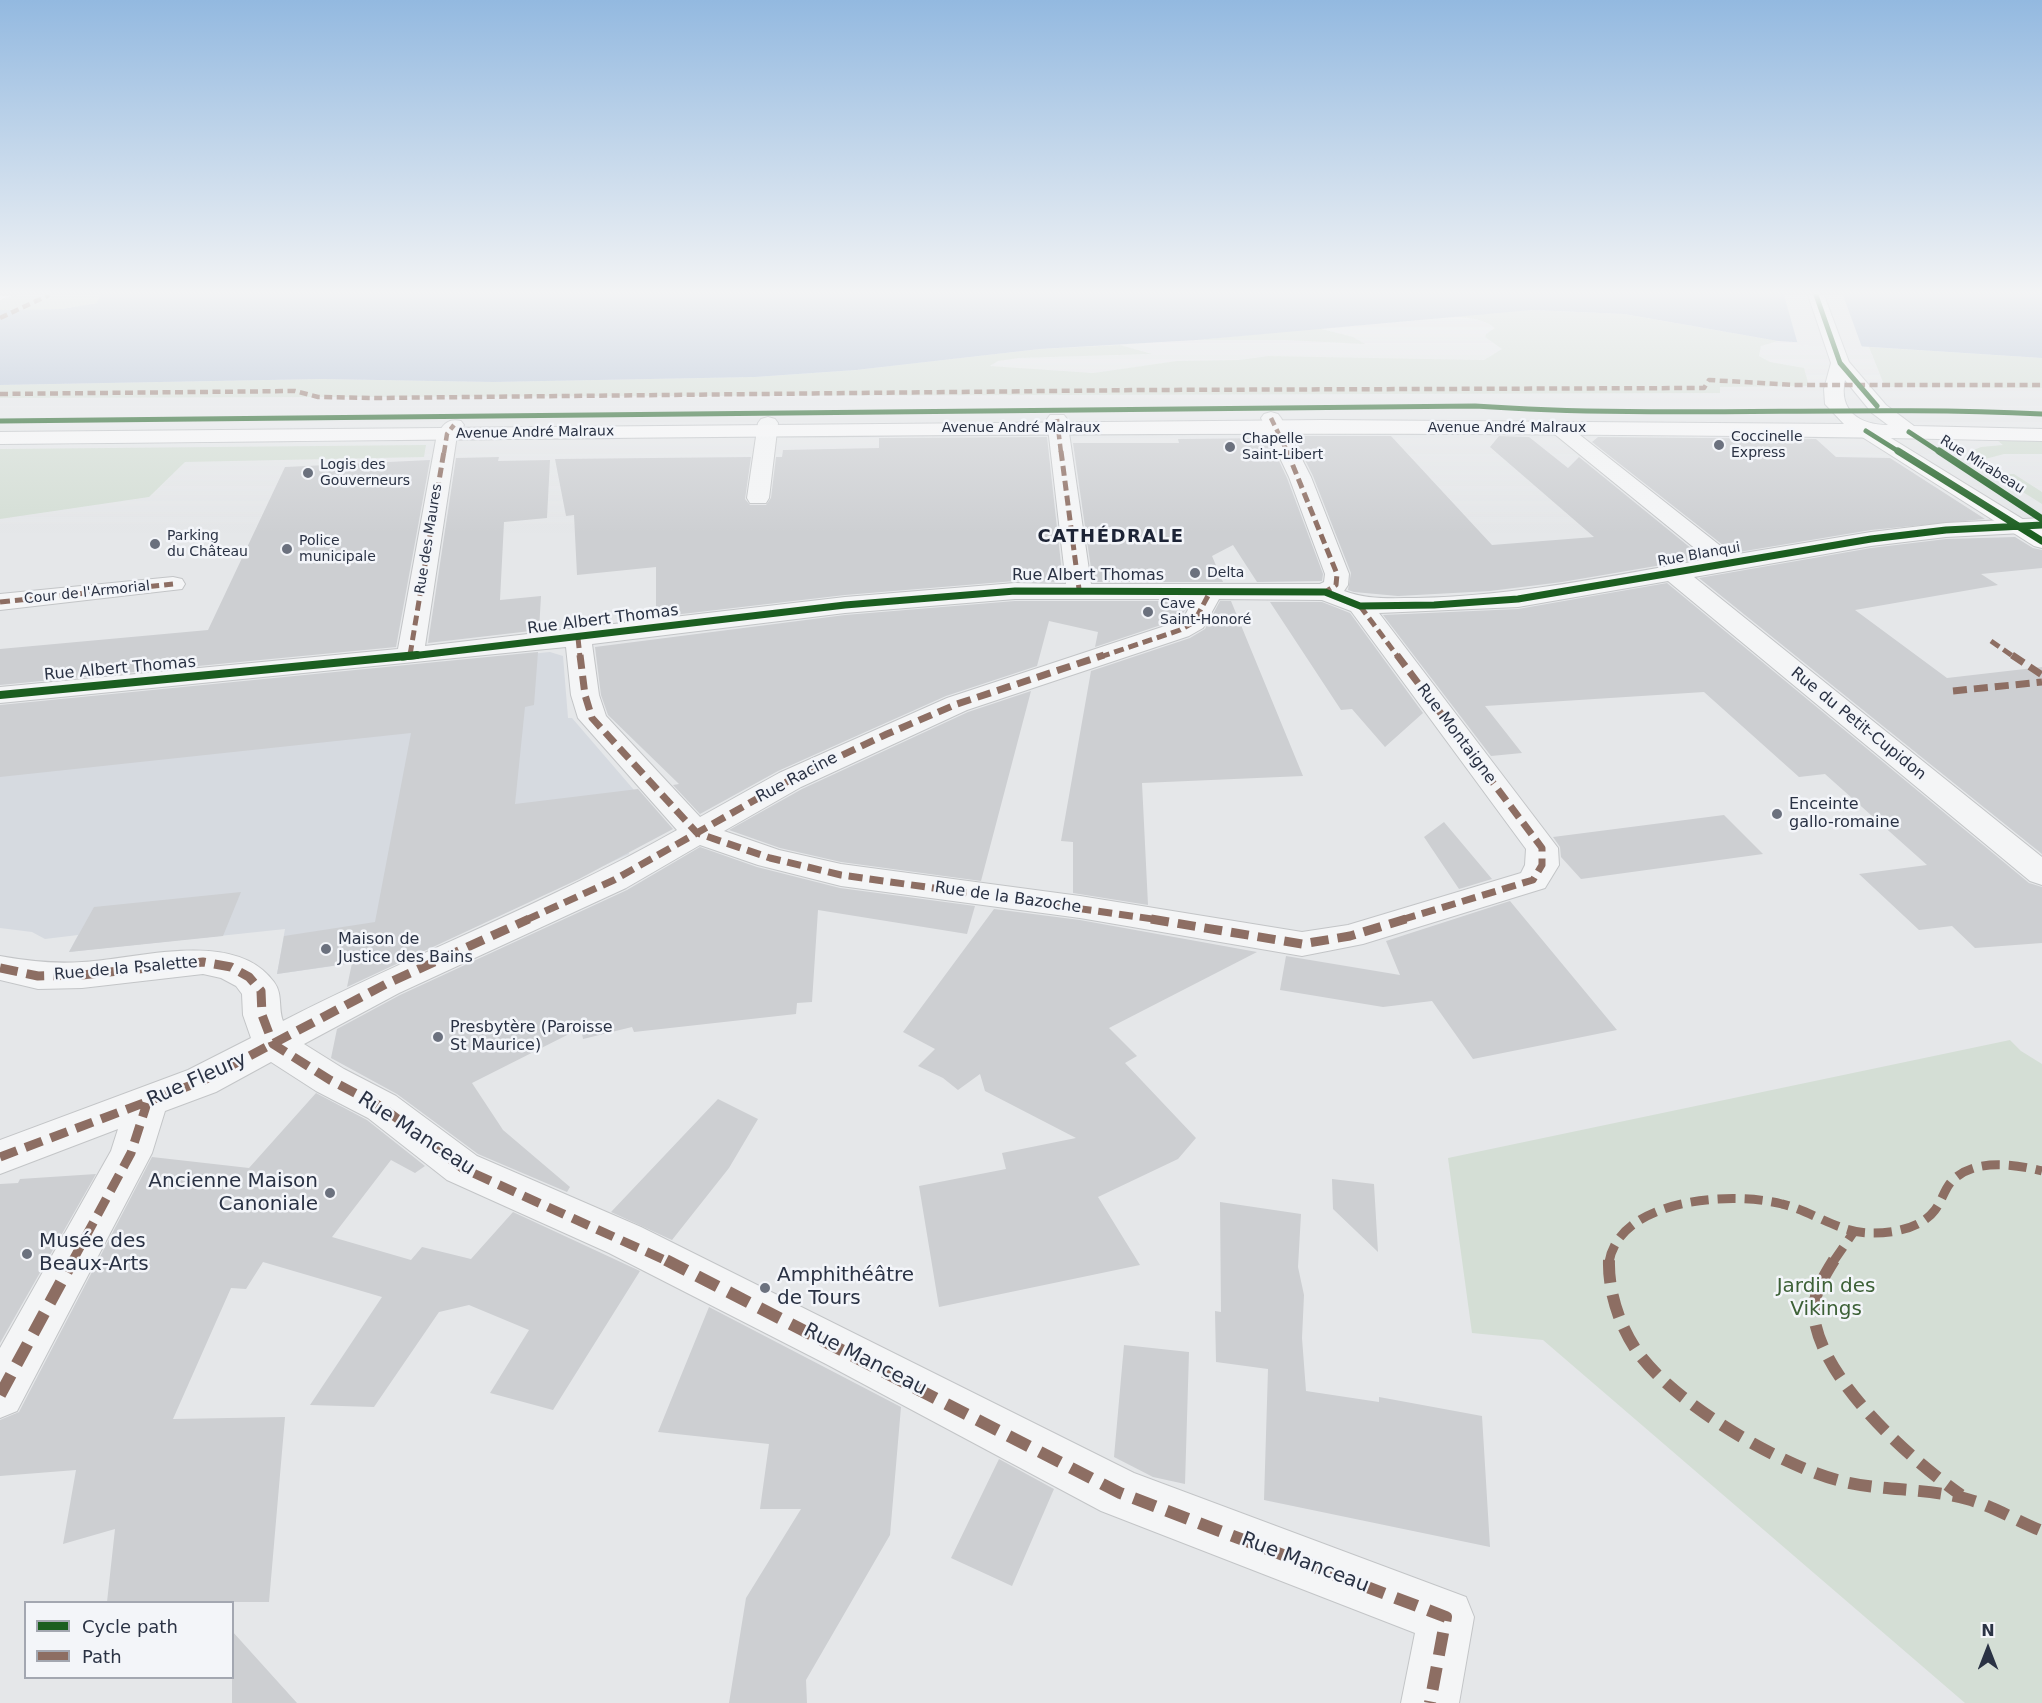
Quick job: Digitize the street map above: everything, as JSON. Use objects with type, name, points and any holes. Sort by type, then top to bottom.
[{"type":"main road","points":[[1837,374],[1831,395],[1841,412]]},
{"type":"main road","name":"Rue Mirabeau","points":[[1850,374],[1884,413],[1909,432],[2042,519]]},
{"type":"main road","name":"Rue Mirabeau","points":[[1841,412],[1866,432],[2042,541]]},
{"type":"main road","name":"Avenue André Malraux","points":[[0,430],[451,429],[1273,422],[1841,412],[2042,422]]},
{"type":"main road","name":"Avenue André Malraux","points":[[1273,422],[2042,435]]},
{"type":"main road","name":"Avenue André Malraux","points":[[0,438],[451,429]]},
{"type":"street","points":[[1273,422],[1300,477],[1336,574],[1336,585],[1325,592]]},
{"type":"street","points":[[1057,423],[1079,589]]},
{"type":"street","points":[[758,498],[768,426]]},
{"type":"street","points":[[1559,428],[1728,564]]},
{"type":"street","name":"Rue des Maures","points":[[410,655],[451,429]]},
{"type":"street","name":"Rue Blanqui","points":[[1360,606],[1518,599],[1871,539],[2016,525],[2042,525]]},
{"type":"street","name":"Rue du Petit-Cupidon","points":[[1674,573],[2042,874]]},
{"type":"street","name":"Cour de l'Armorial","points":[[0,602],[173,584]]},
{"type":"street","name":"Rue Albert Thomas","points":[[0,695],[578,638],[845,604],[1015,591],[1079,589],[1325,592]]},
{"type":"street","name":"Rue Racine","points":[[386,984],[614,880],[826,762],[947,708],[1180,630],[1194,622],[1210,592]]},
{"type":"street","points":[[1325,592],[1360,606]]},
{"type":"street","name":"Rue Montaigne","points":[[1360,606],[1542,848],[1542,865]]},
{"type":"street","name":"Rue de la Bazoche","points":[[578,638],[585,695],[592,718],[697,833],[770,858],[841,875],[1080,907],[1302,944],[1350,936],[1533,880],[1542,865]]},
{"type":"street","name":"Rue de la Psalette","points":[[0,968],[38,976],[82,975],[203,962],[231,967],[249,977],[261,992],[262,1015],[273,1044]]},
{"type":"street","name":"Rue Fleury","points":[[0,1157],[202,1081],[386,984]]},
{"type":"street","name":"Rue Manceau","points":[[273,1044],[330,1080],[382,1107],[462,1168],[636,1245],[854,1354],[1120,1493],[1446,1617],[1430,1703]]},
{"type":"street","points":[[0,1395],[131,1153],[147,1103]]},
{"type":"shaded area","points":[[550,652],[563,656],[568,718],[572,718],[634,790],[629,854],[433,944],[368,961],[277,974],[285,929],[69,952],[78,935],[45,939],[32,932],[0,928],[0,706]]},
{"type":"green space","points":[[791,374],[1806,374],[1809,386],[1720,387],[1720,393],[0,398],[0,385],[321,379],[493,382]]},
{"type":"green space","points":[[1880,374],[2042,374],[2042,388],[1885,387]]},
{"type":"green space","points":[[2042,439],[2042,454],[2004,454],[1985,459],[1969,452],[1981,447],[2003,445],[1997,440]]},
{"type":"green space","points":[[426,445],[424,457],[185,462],[149,497],[0,519],[0,449]]},
{"type":"green space","points":[[1994,474],[2014,474],[2042,492],[2042,504]]},
{"type":"green space","name":"Jardin des Vikings","points":[[2010,1040],[2021,1051],[2042,1064],[2042,1703],[1965,1703],[1543,1340],[1472,1333],[1448,1158]]},
{"type":"water","points":[[0,374],[791,374],[493,382],[321,379],[0,385]]},
{"type":"building","points":[[1293,436],[1391,436],[1492,545],[1594,537],[1490,447],[1499,436],[1529,437],[1568,468],[1579,457],[1703,558],[1562,582],[1490,591],[1398,596],[1354,592],[1348,590],[1351,573],[1313,476]]},
{"type":"building","points":[[1047,437],[1063,582],[1015,581],[845,595],[656,617],[656,567],[577,575],[574,515],[566,516],[555,459],[751,457],[745,499],[750,505],[766,505],[771,498],[776,457],[782,457],[783,450],[879,448],[879,438]]},
{"type":"building","points":[[1598,437],[1816,439],[1836,457],[1890,458],[1985,519],[1871,530],[1733,553],[1592,442]]},
{"type":"building","points":[[1268,438],[1287,478],[1323,574],[1322,581],[1257,582],[1233,545],[1212,556],[1223,582],[1093,582],[1073,443],[1179,443],[1178,439]]},
{"type":"building","points":[[499,457],[498,461],[550,460],[547,518],[504,522],[500,600],[541,596],[539,630],[428,643],[456,458]]},
{"type":"building","points":[[430,460],[396,647],[0,685],[0,649],[208,630],[285,467]]},
{"type":"building","points":[[2015,537],[2033,548],[2042,550],[2042,568],[1981,574],[1998,585],[1855,610],[1947,678],[2042,667],[2042,854],[1699,578],[1871,548],[1946,539]]},
{"type":"building","points":[[1667,583],[2029,883],[2042,887],[2042,943],[1975,948],[1952,926],[1919,930],[1859,874],[1927,865],[1825,774],[1799,777],[1704,692],[1485,706],[1522,753],[1491,756],[1383,615],[1518,609]]},
{"type":"building","points":[[1015,601],[1190,601],[1182,615],[1170,622],[1095,647],[1098,632],[1049,621],[1037,666],[946,696],[778,771],[700,814],[673,785],[679,784],[608,715],[601,695],[595,647],[845,615]]},
{"type":"building","points":[[1220,601],[1231,601],[1303,776],[1142,783],[1148,905],[1073,893],[1073,842],[1061,841],[1091,671],[1190,638],[1205,629]]},
{"type":"building","points":[[1270,602],[1322,602],[1350,613],[1423,713],[1385,747],[1352,709],[1341,710]]},
{"type":"building","points":[[538,652],[534,705],[525,707],[515,804],[638,789],[673,829],[579,879],[347,987],[352,963],[277,974],[284,936],[375,922],[411,733],[0,777],[0,705]]},
{"type":"building","points":[[1031,691],[981,881],[841,862],[780,848],[729,830],[802,789],[968,712]]},
{"type":"building","points":[[1724,815],[1763,854],[1581,879],[1561,857],[1560,847],[1553,837]]},
{"type":"building","points":[[1444,822],[1492,879],[1459,889],[1424,837]]},
{"type":"building","points":[[700,847],[757,867],[840,888],[975,906],[967,934],[818,910],[812,1002],[797,1003],[796,1014],[634,1032],[632,1027],[583,1039],[581,1028],[472,1083],[503,1130],[570,1187],[567,1192],[478,1154],[397,1094],[331,1058],[337,1029],[400,995],[627,890]]},
{"type":"building","points":[[241,892],[223,936],[69,952],[94,907]]},
{"type":"building","points":[[1510,901],[1617,1030],[1473,1059],[1432,1001],[1383,1007],[1280,990],[1286,956],[1400,975],[1386,941]]},
{"type":"building","points":[[994,909],[1080,920],[1257,952],[1109,1028],[1137,1056],[1125,1063],[1196,1138],[1178,1159],[1098,1197],[1140,1265],[939,1307],[919,1186],[1006,1169],[1002,1153],[1076,1138],[985,1091],[980,1074],[958,1090],[943,1078],[918,1066],[935,1049],[903,1032]]},
{"type":"building","points":[[316,1093],[367,1120],[425,1166],[415,1173],[391,1160],[332,1237],[411,1260],[422,1247],[471,1259],[513,1212],[640,1271],[553,1410],[490,1393],[529,1330],[469,1305],[439,1312],[374,1407],[310,1405],[382,1297],[263,1262],[246,1289],[231,1288],[173,1419],[285,1417],[269,1602],[107,1601],[115,1529],[63,1544],[76,1470],[0,1476],[0,1420],[19,1412],[152,1157],[249,1168]]},
{"type":"building","points":[[718,1099],[758,1119],[729,1168],[672,1240],[611,1212]]},
{"type":"building","name":"Musée des Beaux-Arts","points":[[96,1174],[0,1343],[0,1184],[18,1183],[20,1179]]},
{"type":"building","points":[[1332,1179],[1374,1184],[1378,1252],[1333,1209]]},
{"type":"building","points":[[1220,1202],[1301,1214],[1298,1267],[1304,1295],[1302,1338],[1306,1391],[1379,1402],[1379,1397],[1482,1416],[1490,1547],[1264,1500],[1268,1369],[1216,1362],[1215,1311],[1221,1312]]},
{"type":"building","points":[[709,1307],[901,1407],[890,1535],[806,1680],[807,1703],[729,1703],[746,1598],[801,1509],[760,1509],[769,1444],[658,1432]]},
{"type":"building","points":[[1124,1345],[1189,1352],[1185,1484],[1153,1477],[1114,1457]]},
{"type":"building","points":[[999,1459],[1054,1489],[1012,1586],[951,1558]]},
{"type":"building","points":[[234,1633],[297,1703],[232,1703],[232,1679],[234,1679]]},
{"type":"marked path","points":[[0,394],[295,391],[318,397],[375,398],[1144,390],[1704,388],[1709,380],[1794,385],[2042,385]]},
{"type":"marked path","points":[[1271,418],[1300,477],[1337,574],[1336,585],[1325,592]]},
{"type":"marked path","points":[[1057,419],[1079,589]]},
{"type":"marked path","points":[[410,655],[447,434],[454,425]]},
{"type":"marked path","points":[[0,602],[173,584]]},
{"type":"marked path","points":[[0,1157],[202,1081],[386,984],[614,880],[790,780],[887,734],[957,704],[1180,630],[1194,622],[1210,592]]},
{"type":"marked path","points":[[578,638],[585,695],[592,718],[697,833],[770,858],[841,875],[1080,907],[1302,944],[1350,936],[1533,880],[1542,865],[1542,848],[1360,606]]},
{"type":"marked path","points":[[1991,641],[2042,675]]},
{"type":"marked path","points":[[1953,691],[2042,682]]},
{"type":"marked path","points":[[0,968],[38,976],[82,975],[203,962],[231,967],[249,977],[261,991],[262,1015],[273,1044],[330,1080],[382,1107],[462,1168],[625,1240],[843,1349],[1120,1493],[1446,1617],[1430,1703]]},
{"type":"marked path","points":[[0,1395],[131,1153],[147,1103]]},
{"type":"marked path","points":[[2042,1171],[2007,1165],[1972,1169],[1952,1181],[1936,1209],[1928,1218],[1909,1228],[1888,1232],[1856,1232],[1809,1212],[1769,1201],[1740,1199],[1697,1202],[1658,1211],[1636,1221],[1618,1237],[1612,1247],[1609,1260],[1610,1283],[1617,1310],[1628,1337],[1641,1357],[1679,1393],[1729,1428],[1782,1458],[1830,1478],[1862,1485],[1932,1492],[1965,1498],[1984,1504],[2042,1531]]},
{"type":"marked path","points":[[1853,1233],[1827,1272],[1817,1293],[1814,1315],[1820,1338],[1832,1363],[1871,1416],[1919,1462],[1961,1495]]},
{"type":"cycle path","points":[[1850,374],[1877,406]]},
{"type":"cycle path","points":[[0,421],[1475,406],[1562,412],[1749,413],[1793,409],[1940,409],[2042,414]]},
{"type":"cycle path","points":[[1866,431],[2042,541]]},
{"type":"cycle path","points":[[1909,432],[2042,519]]},
{"type":"cycle path","points":[[0,695],[314,666],[578,638],[845,605],[1015,591],[1325,592],[1360,606],[1434,605],[1518,599],[1871,539],[1946,530],[2042,525]]},
{"type":"place","name":"Coccinelle Express","points":[[1719,445]]},
{"type":"place","name":"Chapelle Saint-Libert","points":[[1230,447]]},
{"type":"place","name":"Logis des Gouverneurs","points":[[308,473]]},
{"type":"place","name":"Parking du Château","points":[[155,544]]},
{"type":"place","name":"Police municipale","points":[[287,549]]},
{"type":"place","name":"Delta","points":[[1195,573]]},
{"type":"place","name":"Cave Saint-Honoré","points":[[1148,612]]},
{"type":"place","name":"Enceinte gallo-romaine","points":[[1777,814]]},
{"type":"place","name":"Maison de Justice des Bains","points":[[326,949]]},
{"type":"place","name":"Presbytère (Paroisse St Maurice)","points":[[438,1037]]},
{"type":"place","name":"Ancienne Maison Canoniale","points":[[330,1193]]},
{"type":"place","name":"Musée des Beaux-Arts","points":[[27,1254]]},
{"type":"place","name":"Amphithéâtre de Tours","points":[[765,1288]]},
{"type":"district","name":"CATHÉDRALE","points":[[1111,537]]}]
